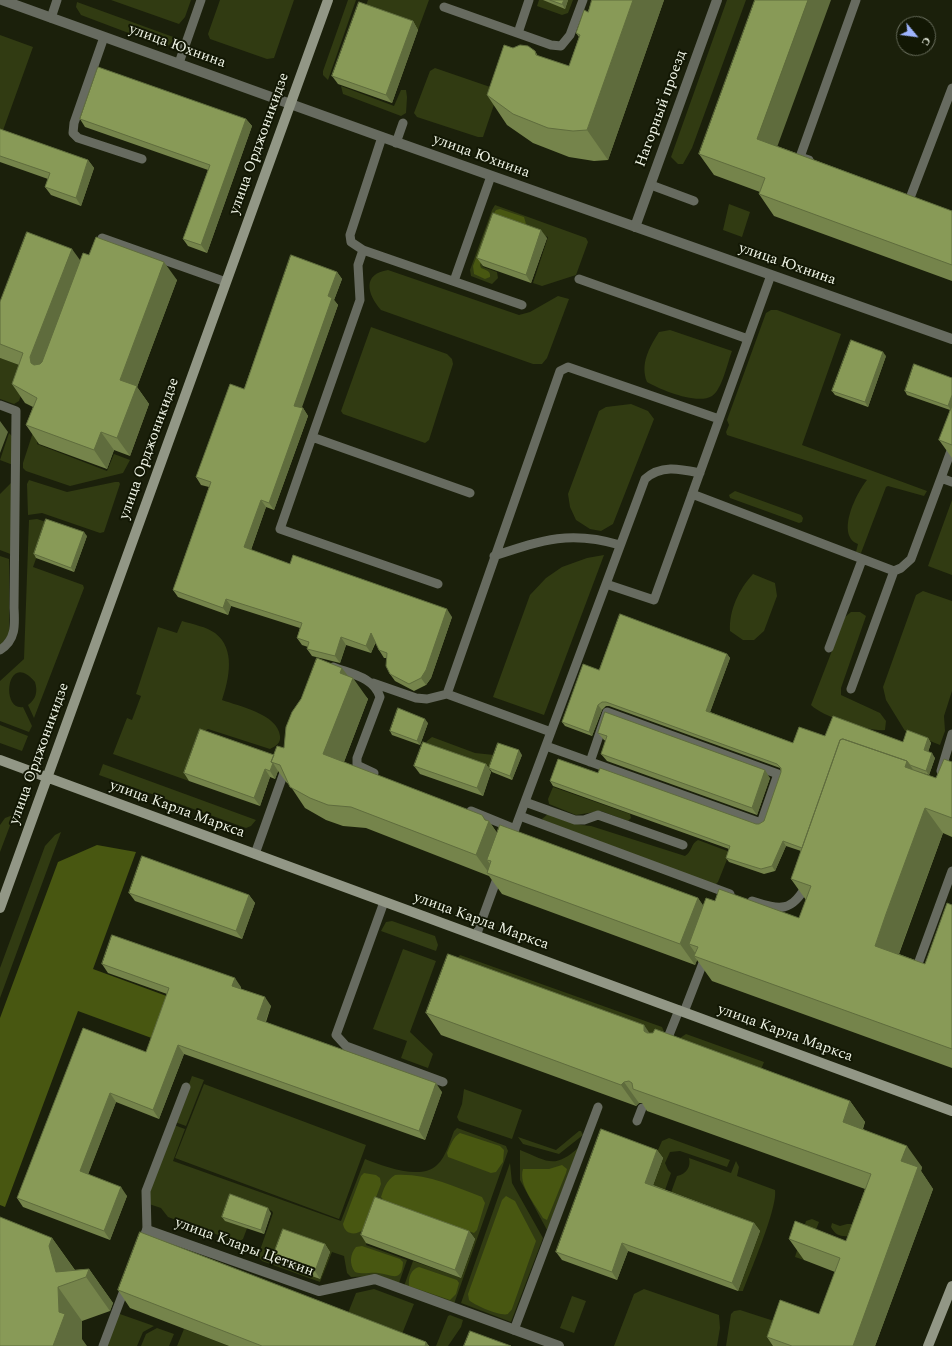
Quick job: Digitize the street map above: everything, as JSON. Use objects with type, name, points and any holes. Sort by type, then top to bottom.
[{"type":"street","name":"улица Юхнина","points":[[2,0],[396,143],[952,339]]},
{"type":"street","name":"улица Орджоникидзе","points":[[0,908],[328,0]]},
{"type":"street","name":"Нагорный проезд","points":[[636,227],[717,0]]},
{"type":"street","name":"улица Карла Маркса","points":[[0,760],[952,1111]]},
{"type":"street","points":[[139,1252],[147,1230]]},
{"type":"street","name":"улица Клары Цеткин","points":[[147,1230],[319,1291],[375,1279],[559,1346]]},
{"type":"street","points":[[928,1346],[952,1286]]},
{"type":"lane","points":[[51,18],[57,0]]},
{"type":"lane","points":[[179,64],[201,0]]},
{"type":"lane","points":[[518,33],[529,0]]},
{"type":"lane","points":[[444,7],[551,45],[561,46],[570,35],[583,0]]},
{"type":"lane","points":[[822,165],[800,157],[856,0]]},
{"type":"lane","points":[[104,37],[74,123],[73,133],[78,138],[142,159]]},
{"type":"lane","points":[[910,198],[952,88]]},
{"type":"lane","points":[[396,143],[403,123]]},
{"type":"lane","points":[[382,138],[350,235],[351,242],[363,250],[522,305]]},
{"type":"lane","points":[[454,281],[491,176]]},
{"type":"lane","points":[[651,185],[694,201]]},
{"type":"lane","points":[[94,260],[102,238],[226,282]]},
{"type":"lane","points":[[363,250],[358,265],[360,300],[280,529],[438,584]]},
{"type":"lane","points":[[606,584],[654,600],[771,275]]},
{"type":"lane","points":[[579,279],[748,339]]},
{"type":"lane","points":[[447,694],[494,556],[560,371],[568,367],[719,419]]},
{"type":"lane","points":[[0,405],[16,411],[15,628],[8,645],[0,650]]},
{"type":"lane","points":[[312,437],[470,493]]},
{"type":"lane","points":[[692,494],[894,571],[901,568],[911,559],[952,448]]},
{"type":"lane","points":[[507,850],[642,485],[650,475],[663,469],[682,469],[700,473]]},
{"type":"lane","points":[[941,478],[952,482]]},
{"type":"lane","points":[[494,556],[543,540],[579,537],[620,545]]},
{"type":"lane","points":[[829,648],[862,560]]},
{"type":"lane","points":[[851,689],[894,571]]},
{"type":"lane","points":[[323,664],[416,698],[427,699],[447,694],[551,732]]},
{"type":"lane","points":[[372,682],[377,688],[380,697],[357,758],[357,764],[364,769],[386,778]]},
{"type":"lane","points":[[546,746],[590,762],[761,823],[778,774],[607,712],[590,762]]},
{"type":"lane","points":[[938,779],[948,763],[952,734]]},
{"type":"lane","points":[[255,854],[289,761]]},
{"type":"lane","points":[[525,802],[575,820],[584,820],[598,815],[683,846]]},
{"type":"lane","points":[[465,809],[515,829]]},
{"type":"lane","points":[[520,816],[734,897],[772,908],[789,907],[797,900],[812,872]]},
{"type":"lane","points":[[476,936],[502,864]]},
{"type":"lane","points":[[918,964],[952,871]]},
{"type":"lane","points":[[384,902],[336,1035],[346,1046],[443,1082]]},
{"type":"lane","points":[[664,1049],[708,948]]},
{"type":"lane","points":[[147,1230],[146,1191],[186,1087]]},
{"type":"lane","points":[[514,1330],[598,1107]]},
{"type":"lane","points":[[637,1121],[642,1108]]},
{"type":"lane","points":[[102,1346],[130,1275]]},
{"type":"green space","points":[[111,0],[191,0],[185,17],[179,24]]},
{"type":"green space","points":[[220,0],[294,0],[274,58],[267,59],[210,39],[208,34]]},
{"type":"green space","points":[[348,0],[356,0],[328,80],[323,75],[323,71]]},
{"type":"green space","points":[[368,0],[429,0],[418,30],[364,10]]},
{"type":"green space","points":[[539,0],[573,0],[568,13],[562,15],[537,6]]},
{"type":"green space","points":[[727,0],[746,0],[692,148],[683,164],[678,164],[671,157]]},
{"type":"green space","points":[[77,2],[176,38],[168,46],[163,46],[81,15],[76,7]]},
{"type":"green space","points":[[0,35],[33,47],[1,136],[0,136]]},
{"type":"green space","points":[[435,68],[496,89],[498,93],[483,137],[478,137],[417,117],[414,113],[430,71]]},
{"type":"green space","points":[[341,86],[394,106],[401,90],[406,90],[406,113],[401,116],[343,94]]},
{"type":"green space","points":[[729,204],[750,212],[742,237],[723,230]]},
{"type":"green space","points":[[495,205],[586,238],[588,242],[576,275],[542,286],[533,283],[548,237],[499,219],[497,220],[482,265],[483,267],[497,272],[498,278],[492,284],[471,276],[470,270]]},
{"type":"green space","points":[[500,209],[524,217],[526,224],[524,226],[496,219],[480,265],[481,268],[490,273],[490,277],[485,279],[474,274],[473,266],[492,216],[496,210]]},
{"type":"green space","points":[[388,270],[519,315],[530,312],[558,296],[569,299],[547,358],[542,364],[533,364],[381,310],[376,304],[370,291],[371,280],[380,272]]},
{"type":"green space","points":[[771,310],[777,310],[841,334],[802,445],[927,491],[924,496],[888,486],[886,487],[861,553],[856,552],[858,544],[851,539],[848,532],[848,523],[854,503],[867,480],[727,435],[726,432],[729,425],[727,420],[766,313]]},
{"type":"green space","points":[[371,327],[447,354],[452,359],[453,364],[429,440],[425,443],[343,414],[341,411]]},
{"type":"green space","points":[[670,330],[732,351],[722,382],[716,393],[712,396],[697,399],[689,398],[661,389],[647,382],[645,375],[645,362],[649,350],[659,332]]},
{"type":"green space","points":[[0,358],[30,369],[19,401],[14,404],[0,399]]},
{"type":"green space","points":[[631,404],[648,411],[654,419],[613,524],[601,531],[590,529],[576,520],[570,507],[568,494],[599,411],[606,407]]},
{"type":"green space","points":[[48,411],[37,444],[107,471],[114,454],[130,460],[123,473],[70,486],[26,471],[23,468],[23,463],[36,423]]},
{"type":"green space","points":[[9,433],[12,436],[13,465],[0,460]]},
{"type":"green space","points":[[29,480],[67,492],[119,482],[120,484],[104,532],[100,533],[42,513],[28,515],[27,484]]},
{"type":"green space","points":[[11,483],[13,555],[0,550],[0,494]]},
{"type":"green space","points":[[735,491],[801,515],[803,518],[802,522],[799,523],[730,498],[729,495]]},
{"type":"green space","points":[[952,500],[952,575],[928,566]]},
{"type":"green space","points":[[37,519],[49,523],[33,567],[83,585],[84,588],[34,718],[28,705],[36,695],[35,682],[26,674],[18,673],[13,676],[9,692],[11,700],[16,706],[23,707],[32,726],[29,732],[0,721],[0,681],[24,659],[29,520]]},
{"type":"green space","points":[[604,555],[544,715],[493,697],[530,595],[546,578],[562,567],[587,558]]},
{"type":"green space","points":[[0,556],[9,559],[9,634],[0,646]]},
{"type":"green space","points":[[753,574],[775,583],[777,596],[764,631],[754,640],[743,640],[730,631],[731,615],[739,593]]},
{"type":"green space","points":[[923,591],[952,601],[952,691],[944,716],[945,731],[940,745],[905,731],[886,700],[883,687],[916,595]]},
{"type":"green space","points":[[851,612],[860,612],[866,616],[841,688],[841,695],[880,713],[886,721],[885,730],[868,729],[846,723],[817,710],[811,705],[845,617]]},
{"type":"green space","points":[[182,621],[212,631],[222,640],[226,647],[229,665],[227,683],[222,700],[247,708],[265,717],[278,728],[280,736],[279,742],[270,749],[208,729],[205,731],[205,737],[189,781],[113,754],[127,718],[132,720],[141,696],[136,694],[158,627],[177,633]]},
{"type":"green space","points":[[0,725],[28,736],[22,751],[0,743]]},
{"type":"green space","points":[[432,737],[475,753],[494,755],[491,768],[487,769],[425,745]]},
{"type":"green space","points":[[103,764],[256,820],[251,826],[246,828],[99,775]]},
{"type":"green space","points":[[553,787],[630,814],[631,818],[628,821],[601,811],[576,815],[549,804],[548,799]]},
{"type":"green space","points":[[548,814],[685,856],[694,843],[698,840],[730,852],[718,882],[715,885],[545,822],[542,819]]},
{"type":"green space","points":[[13,815],[0,852],[0,825],[5,818]]},
{"type":"green space","points":[[61,832],[0,998],[0,968],[45,846],[55,835]]},
{"type":"green space","points":[[97,845],[136,852],[93,969],[172,998],[157,1040],[78,1011],[5,1207],[0,1205],[0,1018],[58,862]]},
{"type":"green space","points":[[392,921],[435,936],[438,945],[436,951],[381,931],[386,922]]},
{"type":"green space","points":[[403,949],[436,961],[410,1032],[433,1054],[428,1068],[401,1058],[407,1041],[373,1029]]},
{"type":"green space","points":[[460,955],[662,1027],[665,1038],[456,960]]},
{"type":"green space","points":[[686,1034],[764,1062],[760,1072],[679,1042],[680,1038]]},
{"type":"green space","points":[[192,1076],[204,1080],[186,1126],[175,1122]]},
{"type":"green space","points":[[204,1084],[366,1145],[339,1219],[175,1158]]},
{"type":"green space","points":[[464,1089],[522,1110],[512,1139],[459,1121],[457,1117],[462,1104]]},
{"type":"green space","points":[[174,1125],[185,1129],[173,1161],[341,1221],[365,1159],[402,1171],[422,1172],[430,1170],[443,1158],[454,1131],[457,1128],[506,1146],[508,1151],[454,1304],[404,1286],[413,1261],[461,1278],[475,1239],[380,1205],[366,1245],[407,1260],[399,1283],[378,1276],[351,1277],[347,1273],[344,1256],[332,1252],[320,1282],[262,1261],[258,1256],[273,1213],[272,1211],[257,1205],[243,1239],[240,1241],[235,1241],[168,1217],[161,1208],[149,1204],[149,1191]]},
{"type":"green space","points":[[579,1131],[581,1131],[583,1135],[559,1154],[523,1144],[518,1137],[556,1150]]},
{"type":"green space","points":[[460,1133],[500,1146],[504,1150],[503,1162],[496,1172],[491,1173],[448,1157],[447,1153],[455,1137]]},
{"type":"green space","points":[[613,1134],[658,1150],[662,1141],[669,1138],[730,1160],[727,1167],[680,1151],[670,1152],[665,1163],[671,1173],[663,1196],[650,1191]]},
{"type":"green space","points":[[579,1147],[547,1230],[520,1180],[520,1150],[544,1160],[557,1161],[563,1159]]},
{"type":"green space","points":[[689,1158],[731,1173],[736,1161],[739,1167],[737,1176],[775,1190],[775,1198],[768,1224],[743,1291],[738,1291],[760,1231],[669,1198],[677,1176],[686,1172],[689,1167]]},
{"type":"green space","points":[[510,1163],[512,1183],[543,1238],[511,1322],[461,1303]]},
{"type":"green space","points":[[562,1165],[567,1169],[566,1173],[547,1220],[543,1218],[525,1188],[522,1175],[523,1169],[549,1169]]},
{"type":"green space","points":[[364,1173],[376,1175],[380,1178],[381,1184],[364,1229],[358,1233],[351,1233],[344,1228],[343,1224],[361,1176]]},
{"type":"green space","points":[[395,1175],[429,1178],[482,1197],[485,1203],[477,1230],[474,1233],[385,1202],[381,1197],[383,1191],[387,1182]]},
{"type":"green space","points":[[506,1196],[515,1201],[536,1241],[512,1309],[508,1314],[500,1314],[476,1305],[469,1300],[468,1294],[502,1200]]},
{"type":"green space","points":[[812,1219],[819,1222],[804,1260],[795,1257],[806,1221]]},
{"type":"green space","points":[[832,1223],[840,1226],[847,1224],[858,1224],[849,1236],[843,1236],[834,1232],[831,1227]]},
{"type":"green space","points":[[362,1246],[400,1259],[403,1262],[400,1273],[395,1276],[378,1273],[355,1272],[351,1262],[351,1256],[356,1247]]},
{"type":"green space","points":[[419,1267],[457,1280],[459,1283],[456,1294],[450,1300],[409,1286],[411,1274],[416,1268]]},
{"type":"green space","points":[[374,1289],[414,1304],[398,1344],[344,1323],[356,1293]]},
{"type":"green space","points":[[644,1289],[719,1315],[720,1328],[717,1346],[614,1346],[634,1294]]},
{"type":"green space","points":[[572,1296],[586,1301],[574,1333],[560,1328]]},
{"type":"green space","points":[[740,1310],[774,1321],[786,1346],[726,1346],[731,1314],[734,1311]]},
{"type":"green space","points":[[117,1313],[154,1326],[143,1332],[137,1346],[105,1346]]},
{"type":"green space","points":[[450,1315],[463,1320],[461,1327],[448,1346],[436,1346],[448,1316]]},
{"type":"green space","points":[[157,1328],[174,1334],[169,1346],[141,1346],[146,1334]]},
{"type":"green space","points":[[184,1329],[229,1346],[177,1346]]},
{"type":"building","points":[[550,0],[564,0],[562,4]]},
{"type":"building","points":[[592,0],[633,0],[587,130],[573,131],[548,128],[513,114],[487,95],[504,45],[513,48],[520,45],[528,46],[535,51],[536,55],[569,66],[580,35],[576,33],[584,10],[588,12]]},
{"type":"building","points":[[755,0],[808,0],[757,139],[952,211],[952,265],[759,194],[765,178],[699,154]]},
{"type":"building","points":[[359,2],[413,21],[386,95],[332,76]]},
{"type":"building","points":[[98,67],[246,119],[201,245],[183,239],[210,165],[80,119]]},
{"type":"building","points":[[0,129],[88,160],[76,198],[45,187],[50,173],[0,156]]},
{"type":"building","points":[[493,213],[541,230],[526,275],[477,258]]},
{"type":"building","points":[[27,232],[72,249],[30,357],[31,363],[34,365],[42,362],[83,253],[89,255],[96,237],[164,262],[120,380],[137,386],[117,438],[101,432],[94,450],[26,425],[37,398],[12,384],[23,353],[0,344],[0,302]]},
{"type":"building","points":[[291,255],[337,272],[328,296],[332,298],[294,406],[303,408],[269,503],[261,500],[244,547],[290,564],[293,555],[447,609],[426,670],[421,678],[409,684],[390,674],[386,666],[387,653],[379,650],[371,633],[366,646],[341,637],[335,656],[307,649],[309,642],[297,638],[302,623],[226,599],[223,608],[173,590],[211,482],[196,477],[230,384],[244,389]]},
{"type":"building","points":[[851,340],[883,352],[865,402],[832,391]]},
{"type":"building","points":[[914,364],[952,378],[952,395],[948,406],[905,391]]},
{"type":"building","points":[[952,406],[952,445],[939,440]]},
{"type":"building","points":[[46,519],[84,532],[71,568],[34,554]]},
{"type":"building","points":[[620,614],[727,654],[706,711],[793,743],[799,727],[825,736],[833,716],[903,742],[907,730],[928,738],[924,750],[932,753],[926,771],[910,765],[907,761],[843,739],[840,740],[802,848],[783,841],[772,866],[761,869],[726,858],[730,846],[550,781],[558,759],[598,773],[600,768],[756,824],[764,821],[781,772],[781,768],[777,764],[606,702],[602,702],[598,705],[589,732],[562,722],[583,664],[599,670]]},
{"type":"building","points":[[317,658],[342,668],[340,673],[353,678],[323,754],[482,815],[485,820],[489,821],[476,855],[351,807],[328,805],[310,798],[290,787],[280,765],[271,762],[277,746],[284,748],[286,727],[292,712],[301,699]]},
{"type":"building","points":[[398,708],[425,719],[417,741],[390,731]]},
{"type":"building","points":[[605,712],[765,770],[752,808],[601,754],[607,736],[598,733]]},
{"type":"building","points":[[200,729],[274,755],[271,762],[273,763],[270,771],[265,769],[254,798],[184,773]]},
{"type":"building","points":[[843,739],[907,761],[905,767],[936,778],[944,759],[952,762],[952,818],[925,808],[875,946],[925,964],[947,903],[952,905],[952,1049],[694,956],[698,947],[689,944],[706,898],[715,901],[719,889],[799,918],[811,886],[791,879],[840,740]]},
{"type":"building","points":[[423,742],[486,764],[477,788],[414,766]]},
{"type":"building","points":[[498,743],[519,750],[510,776],[489,768]]},
{"type":"building","points":[[500,825],[698,898],[680,944],[487,873],[491,861],[487,860]]},
{"type":"building","points":[[142,856],[249,895],[236,931],[129,893]]},
{"type":"building","points":[[112,935],[235,978],[232,986],[265,997],[257,1019],[436,1083],[419,1131],[178,1045],[153,1110],[110,1093],[80,1171],[121,1187],[104,1231],[17,1198],[83,1028],[146,1052],[169,988],[102,964]]},
{"type":"building","points":[[448,954],[644,1025],[644,1031],[647,1033],[653,1033],[655,1029],[850,1101],[843,1122],[907,1146],[901,1161],[918,1167],[853,1346],[792,1346],[767,1337],[780,1300],[819,1314],[840,1258],[789,1239],[795,1221],[846,1241],[871,1174],[633,1089],[632,1083],[629,1081],[624,1082],[621,1085],[426,1013]]},
{"type":"building","points":[[601,1129],[657,1150],[645,1183],[754,1223],[732,1283],[622,1243],[612,1272],[556,1252]]},
{"type":"building","points":[[230,1194],[268,1208],[261,1230],[222,1217]]},
{"type":"building","points":[[375,1197],[469,1231],[455,1270],[361,1235]]},
{"type":"building","points":[[0,1217],[52,1238],[49,1246],[56,1272],[89,1269],[86,1277],[58,1287],[59,1312],[65,1314],[53,1346],[0,1346]]},
{"type":"building","points":[[283,1229],[325,1244],[315,1271],[273,1256]]},
{"type":"building","points":[[140,1232],[426,1342],[425,1346],[262,1346],[118,1290]]},
{"type":"building","points":[[470,1331],[511,1346],[464,1346]]}]
